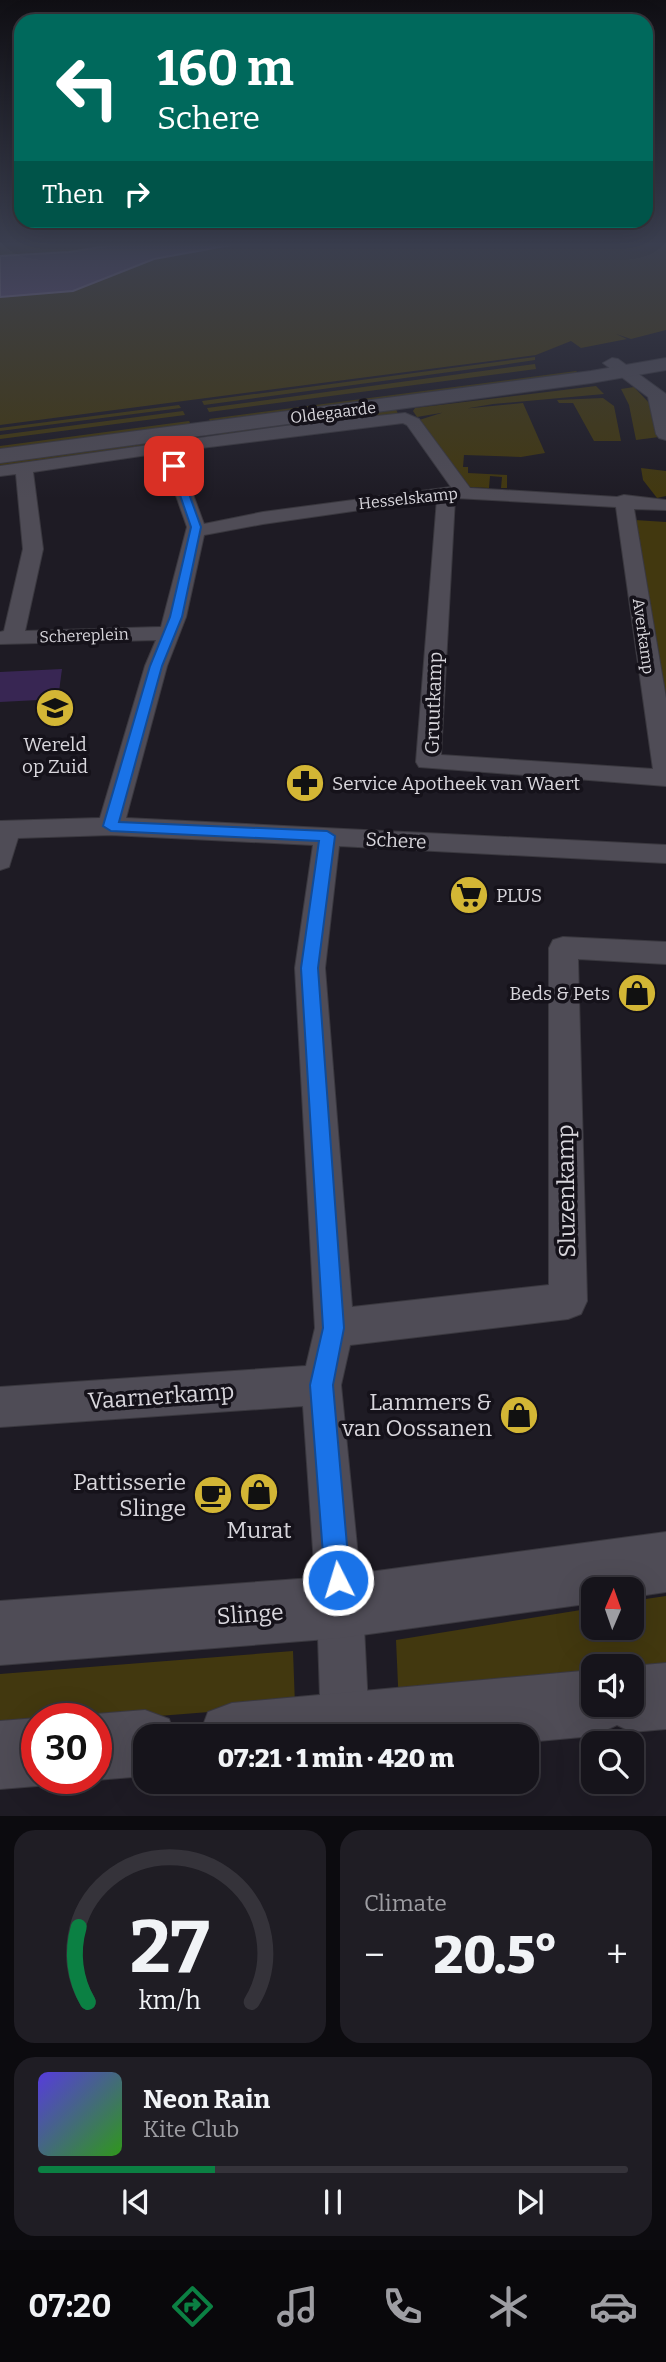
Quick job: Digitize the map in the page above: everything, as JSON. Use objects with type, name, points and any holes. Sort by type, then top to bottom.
[{"type":"main road","name":"Oldegaarde","points":[[0,456],[619,368],[666,353]]},
{"type":"main road","name":"Oldegaarde","points":[[0,444],[666,364]]},
{"type":"main road","name":"Slinge","points":[[0,1633],[340,1607],[666,1562]]},
{"type":"main road","points":[[644,1698],[666,1696]]},
{"type":"main road","points":[[376,1724],[581,1704]]},
{"type":"main road","points":[[112,1746],[133,1744]]},
{"type":"main road","points":[[0,1755],[21,1753]]},
{"type":"street","points":[[619,368],[657,395],[666,432]]},
{"type":"street","name":"Oldegaarde","points":[[0,471],[355,422],[405,418],[413,422],[455,492]]},
{"type":"street","points":[[111,826],[156,666],[176,617],[196,527],[167,448]]},
{"type":"street","points":[[6,638],[33,549],[24,468]]},
{"type":"street","name":"Hesselskamp","points":[[195,531],[276,516],[455,492],[624,500],[666,505]]},
{"type":"street","name":"Gruutkamp","points":[[455,492],[428,762],[666,778]]},
{"type":"street","name":"Averkamp","points":[[624,500],[666,772]]},
{"type":"street","name":"Schereplein","points":[[6,638],[168,633]]},
{"type":"street","name":"Schere","points":[[3,830],[111,826],[666,854]]},
{"type":"street","points":[[0,861],[3,830]]},
{"type":"street","points":[[327,836],[310,968],[334,1328],[321,1385],[340,1607],[345,1724]]},
{"type":"street","name":"Sluzenkamp","points":[[334,1328],[568,1301],[562,948],[666,953]]},
{"type":"street","name":"Vaarnerkamp","points":[[0,1407],[321,1385]]},
{"type":"shaded area","points":[[0,330],[666,330],[631,339],[616,334],[627,339],[581,348],[571,341],[536,355],[0,425]]},
{"type":"shaded area","points":[[535,357],[535,360],[502,365],[204,405],[202,401]]},
{"type":"shaded area","points":[[535,364],[536,369],[209,412],[207,408]]},
{"type":"shaded area","points":[[576,371],[582,376],[212,425],[209,419]]},
{"type":"shaded area","points":[[596,386],[604,394],[493,404],[417,417],[413,411],[415,408]]},
{"type":"shaded area","points":[[634,387],[652,406],[659,437],[636,440],[629,405],[621,389]]},
{"type":"shaded area","points":[[603,398],[614,406],[621,441],[594,441],[573,403],[559,403],[557,400]]},
{"type":"shaded area","points":[[523,403],[545,453],[521,457],[464,455],[463,467],[468,467],[468,473],[507,475],[507,488],[501,488],[502,477],[490,476],[489,488],[470,487],[419,420],[451,410]]},
{"type":"shaded area","points":[[179,405],[181,408],[0,431],[0,428]]},
{"type":"shaded area","points":[[396,409],[398,414],[221,437],[214,429]]},
{"type":"shaded area","points":[[183,411],[185,415],[0,439],[0,435]]},
{"type":"shaded area","points":[[189,421],[193,428],[0,454],[0,446]]},
{"type":"shaded area","points":[[196,432],[201,440],[0,467],[0,458]]},
{"type":"shaded area","points":[[641,468],[666,471],[666,496],[657,498],[643,480]]},
{"type":"shaded area","points":[[635,520],[666,522],[666,718]]},
{"type":"shaded area","points":[[666,1596],[666,1678],[644,1681],[644,1654],[581,1654],[581,1687],[399,1707],[396,1640],[581,1610],[581,1640],[644,1640],[644,1599]]},
{"type":"shaded area","points":[[293,1651],[295,1705],[112,1720],[112,1703],[21,1703],[21,1723],[0,1729],[0,1674]]},
{"type":"building","points":[[62,669],[58,699],[0,702],[0,672]]},
{"type":"place","name":"Wereld op Zuid","points":[[55,708]]},
{"type":"place","name":"Service Apotheek van Waert","points":[[305,783]]},
{"type":"place","name":"PLUS","points":[[469,895]]},
{"type":"place","name":"Beds & Pets","points":[[637,993]]},
{"type":"place","name":"Lammers & van Oossanen","points":[[519,1415]]},
{"type":"place","name":"Murat","points":[[259,1492]]},
{"type":"place","name":"Pattisserie Slinge","points":[[213,1495]]},
{"type":"route","points":[[174,466],[196,527],[176,617],[156,666],[111,826],[327,836],[310,968],[334,1328],[321,1385],[338,1580]]}]
